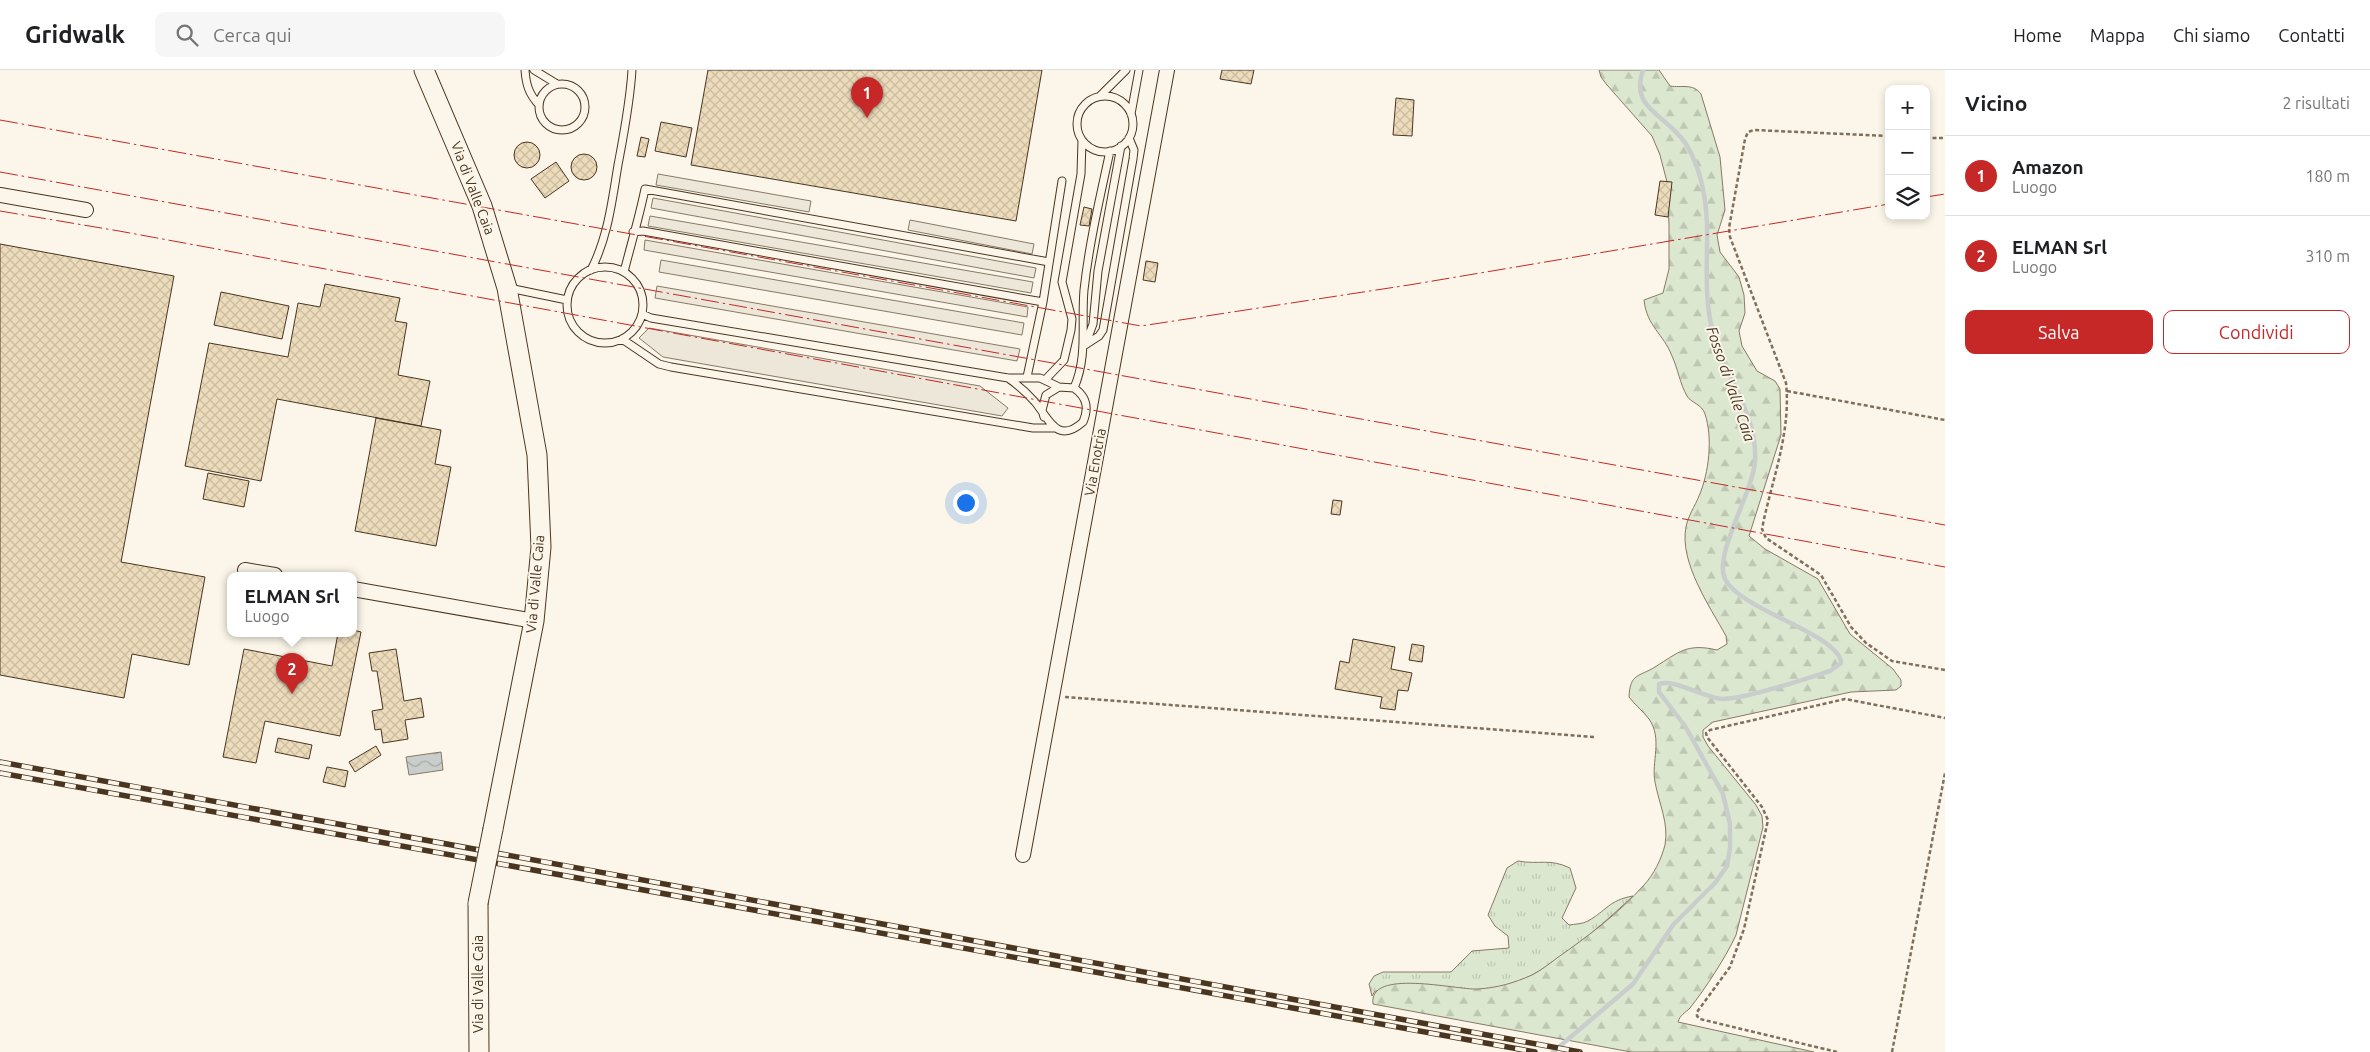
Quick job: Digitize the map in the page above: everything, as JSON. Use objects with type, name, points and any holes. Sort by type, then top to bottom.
[{"type":"street","name":"Via di Valle Caia","points":[[424,70],[482,206],[507,288],[537,455],[541,547],[534,621],[478,903],[479,1052]]},
{"type":"street","name":"Via Enotria","points":[[1023,855],[1167,70]]},
{"type":"street","points":[[0,195],[86,210]]},
{"type":"street","points":[[245,570],[257,572]]},
{"type":"street","points":[[357,590],[534,621]]},
{"type":"lane","points":[[524,70],[525,83],[530,96],[539,105],[542,119],[553,129],[568,130],[580,122],[586,108],[582,94],[571,85],[557,84],[534,70]]},
{"type":"lane","points":[[591,270],[603,240],[609,215],[629,112],[632,70]]},
{"type":"lane","points":[[1100,96],[1126,70]]},
{"type":"lane","points":[[1082,140],[1094,150],[1110,151],[1121,146],[1129,138],[1132,130],[1131,115],[1139,70]]},
{"type":"lane","points":[[539,105],[544,92],[557,84]]},
{"type":"lane","points":[[1045,380],[1064,360],[1071,330],[1072,319],[1062,282],[1081,174],[1082,140],[1077,125],[1081,110],[1092,99],[1108,96],[1122,102],[1131,115]]},
{"type":"lane","points":[[1084,345],[1099,336],[1103,330],[1134,159],[1134,150],[1129,138]]},
{"type":"lane","points":[[1084,345],[1093,324],[1098,271],[1121,146]]},
{"type":"lane","points":[[1074,388],[1079,377],[1084,345],[1084,289],[1110,151]]},
{"type":"lane","points":[[1028,377],[1043,302],[1062,180]]},
{"type":"lane","points":[[624,272],[633,232],[638,225],[645,189],[1049,262]]},
{"type":"lane","points":[[633,232],[643,231],[1043,302]]},
{"type":"lane","points":[[609,267],[624,272],[638,287],[643,305],[642,314],[633,330],[622,339],[600,343],[583,337],[567,315],[567,300],[576,280],[591,270],[609,267]]},
{"type":"lane","points":[[507,288],[567,300]]},
{"type":"lane","points":[[622,339],[659,364],[671,367],[1033,428],[1070,430],[1083,422],[1087,407],[1085,399],[1074,388],[1059,387],[1045,380],[1028,377],[1008,378],[651,318],[642,314]]},
{"type":"lane","points":[[1008,378],[1025,391],[1054,428]]},
{"type":"lane","points":[[1044,417],[1042,410],[1046,395],[1059,387]]},
{"type":"path","points":[[1885,136],[1754,130],[1748,132],[1745,139],[1729,228],[1730,237],[1786,383],[1789,404],[1786,425],[1762,529],[1766,538],[1821,575],[1851,628],[1866,643],[1892,661],[1945,670]]},
{"type":"path","points":[[1930,138],[1945,138]]},
{"type":"path","points":[[1787,391],[1945,420]]},
{"type":"path","points":[[1052,696],[1594,737]]},
{"type":"path","points":[[1837,1052],[1700,1019],[1698,1016],[1697,1012],[1730,967],[1744,929],[1768,820],[1762,807],[1707,737],[1706,733],[1710,730],[1845,699],[1945,718]]},
{"type":"path","points":[[1892,1052],[1945,772]]},
{"type":"green space","points":[[1599,70],[1659,70],[1670,86],[1691,87],[1701,94],[1720,157],[1725,210],[1717,235],[1720,252],[1739,277],[1744,295],[1745,313],[1739,331],[1742,346],[1757,371],[1775,381],[1780,389],[1781,435],[1749,536],[1765,549],[1818,579],[1850,634],[1893,669],[1901,680],[1901,686],[1896,690],[1851,692],[1713,722],[1703,730],[1703,737],[1708,746],[1756,805],[1762,816],[1763,827],[1736,935],[1709,982],[1678,1022],[1814,1052],[1631,1052],[1373,1004],[1375,993],[1384,987],[1398,984],[1415,983],[1477,989],[1512,983],[1532,975],[1591,933],[1613,915],[1648,881],[1663,851],[1666,829],[1654,774],[1655,734],[1649,719],[1629,697],[1631,684],[1636,677],[1684,650],[1707,648],[1717,650],[1727,644],[1726,636],[1697,584],[1687,555],[1685,541],[1687,523],[1702,487],[1709,455],[1709,434],[1705,414],[1689,398],[1685,391],[1668,348],[1648,317],[1644,300],[1663,293],[1669,269],[1667,182],[1660,155],[1652,136],[1607,85],[1601,77]]},
{"type":"green space","points":[[1518,861],[1550,862],[1570,868],[1576,888],[1562,918],[1569,925],[1586,922],[1618,900],[1633,896],[1569,951],[1551,964],[1515,983],[1498,988],[1468,991],[1375,991],[1372,996],[1369,984],[1374,976],[1383,972],[1451,972],[1472,951],[1509,948],[1508,936],[1495,926],[1488,915],[1507,868]]},
{"type":"shaded area","points":[[658,174],[811,201],[809,212],[656,185]]},
{"type":"shaded area","points":[[653,198],[1036,268],[1034,278],[651,208]]},
{"type":"shaded area","points":[[650,216],[1033,282],[1031,293],[648,226]]},
{"type":"shaded area","points":[[910,220],[1034,244],[1032,254],[908,230]]},
{"type":"shaded area","points":[[645,240],[1028,307],[1027,317],[644,250]]},
{"type":"shaded area","points":[[661,260],[1024,323],[1022,335],[659,272]]},
{"type":"shaded area","points":[[657,286],[1020,349],[1017,361],[655,298]]},
{"type":"shaded area","points":[[649,328],[980,386],[1008,408],[1002,416],[663,357],[639,338]]},
{"type":"water","points":[[441,752],[443,770],[409,775],[406,757]]},
{"type":"building","points":[[708,70],[1042,70],[1016,221],[691,165]]},
{"type":"building","points":[[1222,70],[1254,70],[1251,84],[1220,79]]},
{"type":"building","points":[[1396,98],[1414,100],[1412,136],[1393,135]]},
{"type":"building","points":[[661,122],[692,128],[686,157],[655,151]]},
{"type":"building","points":[[641,137],[649,139],[645,157],[637,156]]},
{"type":"building","points":[[527,142],[537,145],[540,155],[537,165],[527,168],[517,165],[514,155],[517,145]]},
{"type":"building","points":[[584,154],[593,158],[597,167],[593,176],[584,180],[575,176],[571,167],[575,158]]},
{"type":"building","points":[[556,162],[569,181],[545,198],[531,179]]},
{"type":"building","points":[[1660,181],[1672,182],[1668,217],[1655,215]]},
{"type":"building","points":[[1084,207],[1092,209],[1089,226],[1080,225]]},
{"type":"building","points":[[0,244],[174,276],[121,562],[205,577],[189,665],[132,654],[124,698],[0,675]]},
{"type":"building","points":[[1146,261],[1158,263],[1155,282],[1143,280]]},
{"type":"building","points":[[325,284],[400,298],[395,321],[407,323],[398,375],[430,381],[421,426],[277,399],[261,481],[185,466],[209,343],[288,357],[298,303],[320,307]]},
{"type":"building","points":[[221,292],[289,306],[282,339],[214,325]]},
{"type":"building","points":[[376,418],[441,430],[435,464],[451,467],[436,546],[355,531]]},
{"type":"building","points":[[208,473],[249,481],[244,507],[203,499]]},
{"type":"building","points":[[1333,500],[1342,501],[1340,515],[1331,514]]},
{"type":"building","points":[[357,631],[361,632],[340,736],[265,721],[256,763],[223,757],[244,649],[332,666],[337,637],[357,637]]},
{"type":"building","points":[[1353,639],[1395,647],[1391,669],[1412,673],[1408,691],[1398,690],[1395,710],[1380,708],[1382,697],[1335,689],[1340,661],[1349,663]]},
{"type":"building","points":[[1412,644],[1424,646],[1422,662],[1409,660]]},
{"type":"building","points":[[396,649],[404,701],[421,698],[424,717],[405,720],[408,739],[383,743],[381,729],[375,730],[372,711],[383,709],[377,671],[372,671],[369,653]]},
{"type":"building","points":[[278,738],[312,745],[309,759],[275,752]]},
{"type":"building","points":[[376,746],[381,755],[355,772],[349,762]]},
{"type":"building","points":[[327,767],[348,771],[345,787],[323,782]]},
{"type":"waterway","name":"Fosso di Valle Caia","points":[[1553,1052],[1633,984],[1673,925],[1715,883],[1727,866],[1730,848],[1730,824],[1723,794],[1685,726],[1659,692],[1659,684],[1672,684],[1715,698],[1733,698],[1776,688],[1830,671],[1841,663],[1837,653],[1825,642],[1749,601],[1734,590],[1725,579],[1723,568],[1724,555],[1753,474],[1755,444],[1747,412],[1719,351],[1708,309],[1707,224],[1704,193],[1699,173],[1686,144],[1670,126],[1652,111],[1641,94],[1640,83],[1643,70]]},
{"type":"railway","points":[[0,762],[1580,1052]]},
{"type":"railway","points":[[0,773],[1535,1052]]},
{"type":"power","points":[[0,120],[1141,326],[1409,285],[1885,205]]},
{"type":"power","points":[[0,172],[1945,525]]},
{"type":"power","points":[[1930,196],[1945,194]]},
{"type":"power","points":[[0,211],[119,231],[1945,567]]},
{"type":"place","name":"Amazon","points":[[867,118]]},
{"type":"place","name":"ELMAN Srl","points":[[292,694]]}]
